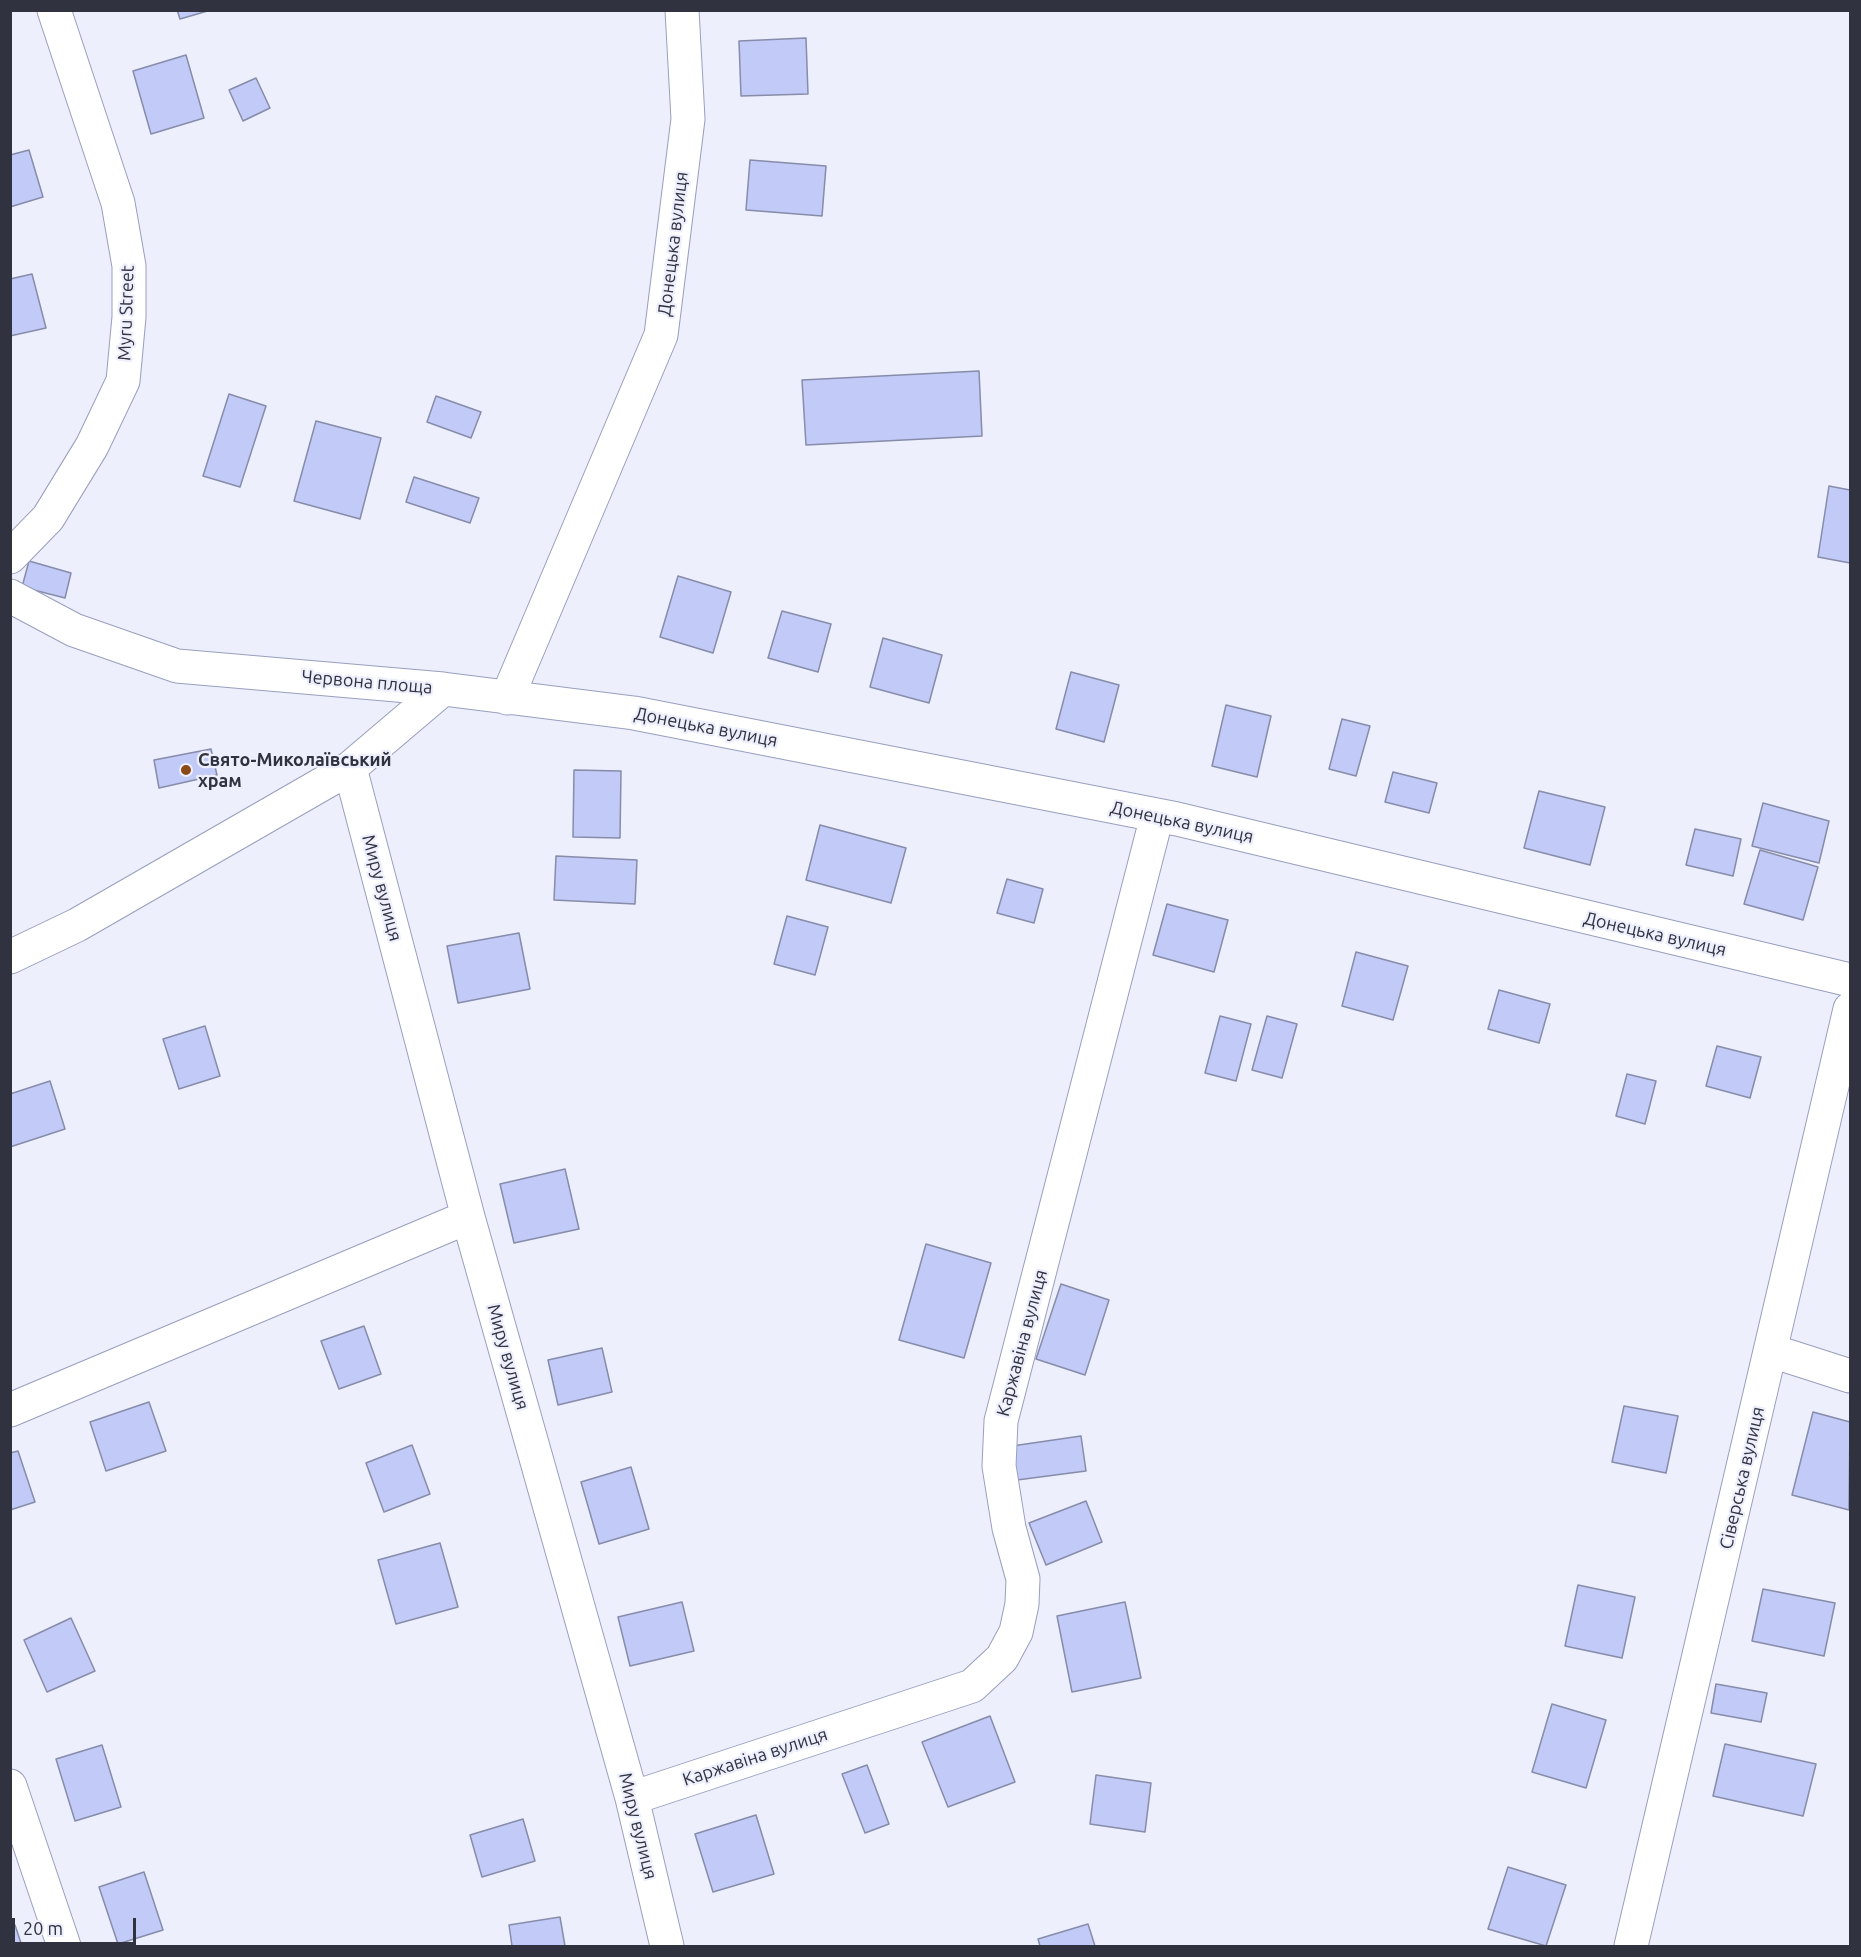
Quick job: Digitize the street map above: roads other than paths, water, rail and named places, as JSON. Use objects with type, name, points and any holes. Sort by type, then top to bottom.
[{"type":"street","name":"Myru Street","points":[[10,557],[48,518],[93,446],[123,381],[129,317],[129,266],[118,203],[54,10]]},
{"type":"street","name":"Донецька вулиця","points":[[507,698],[661,334],[688,119],[682,10]]},
{"type":"street","name":"Червона площа","points":[[10,596],[74,630],[177,666],[443,689]]},
{"type":"street","name":"Донецька вулиця","points":[[443,689],[634,713],[1157,816],[1851,980]]},
{"type":"street","name":"Червона площа","points":[[10,957],[77,925],[350,768],[443,689]]},
{"type":"street","name":"Миру вулиця","points":[[350,768],[468,1217],[632,1798],[667,1947]]},
{"type":"street","name":"Каржавіна вулиця","points":[[632,1798],[972,1686],[1002,1658],[1007,1649],[1016,1632],[1022,1604],[1023,1579],[1009,1528],[999,1466],[1001,1421],[1157,816]]},
{"type":"street","name":"Сіверська вулиця","points":[[1631,1947],[1851,1009]]},
{"type":"street","points":[[10,1410],[468,1217]]},
{"type":"street","points":[[1772,1352],[1851,1376]]},
{"type":"street","points":[[10,1786],[64,1947]]},
{"type":"place","name":"Свято-Миколаївський храм","points":[[186,770]]}]
